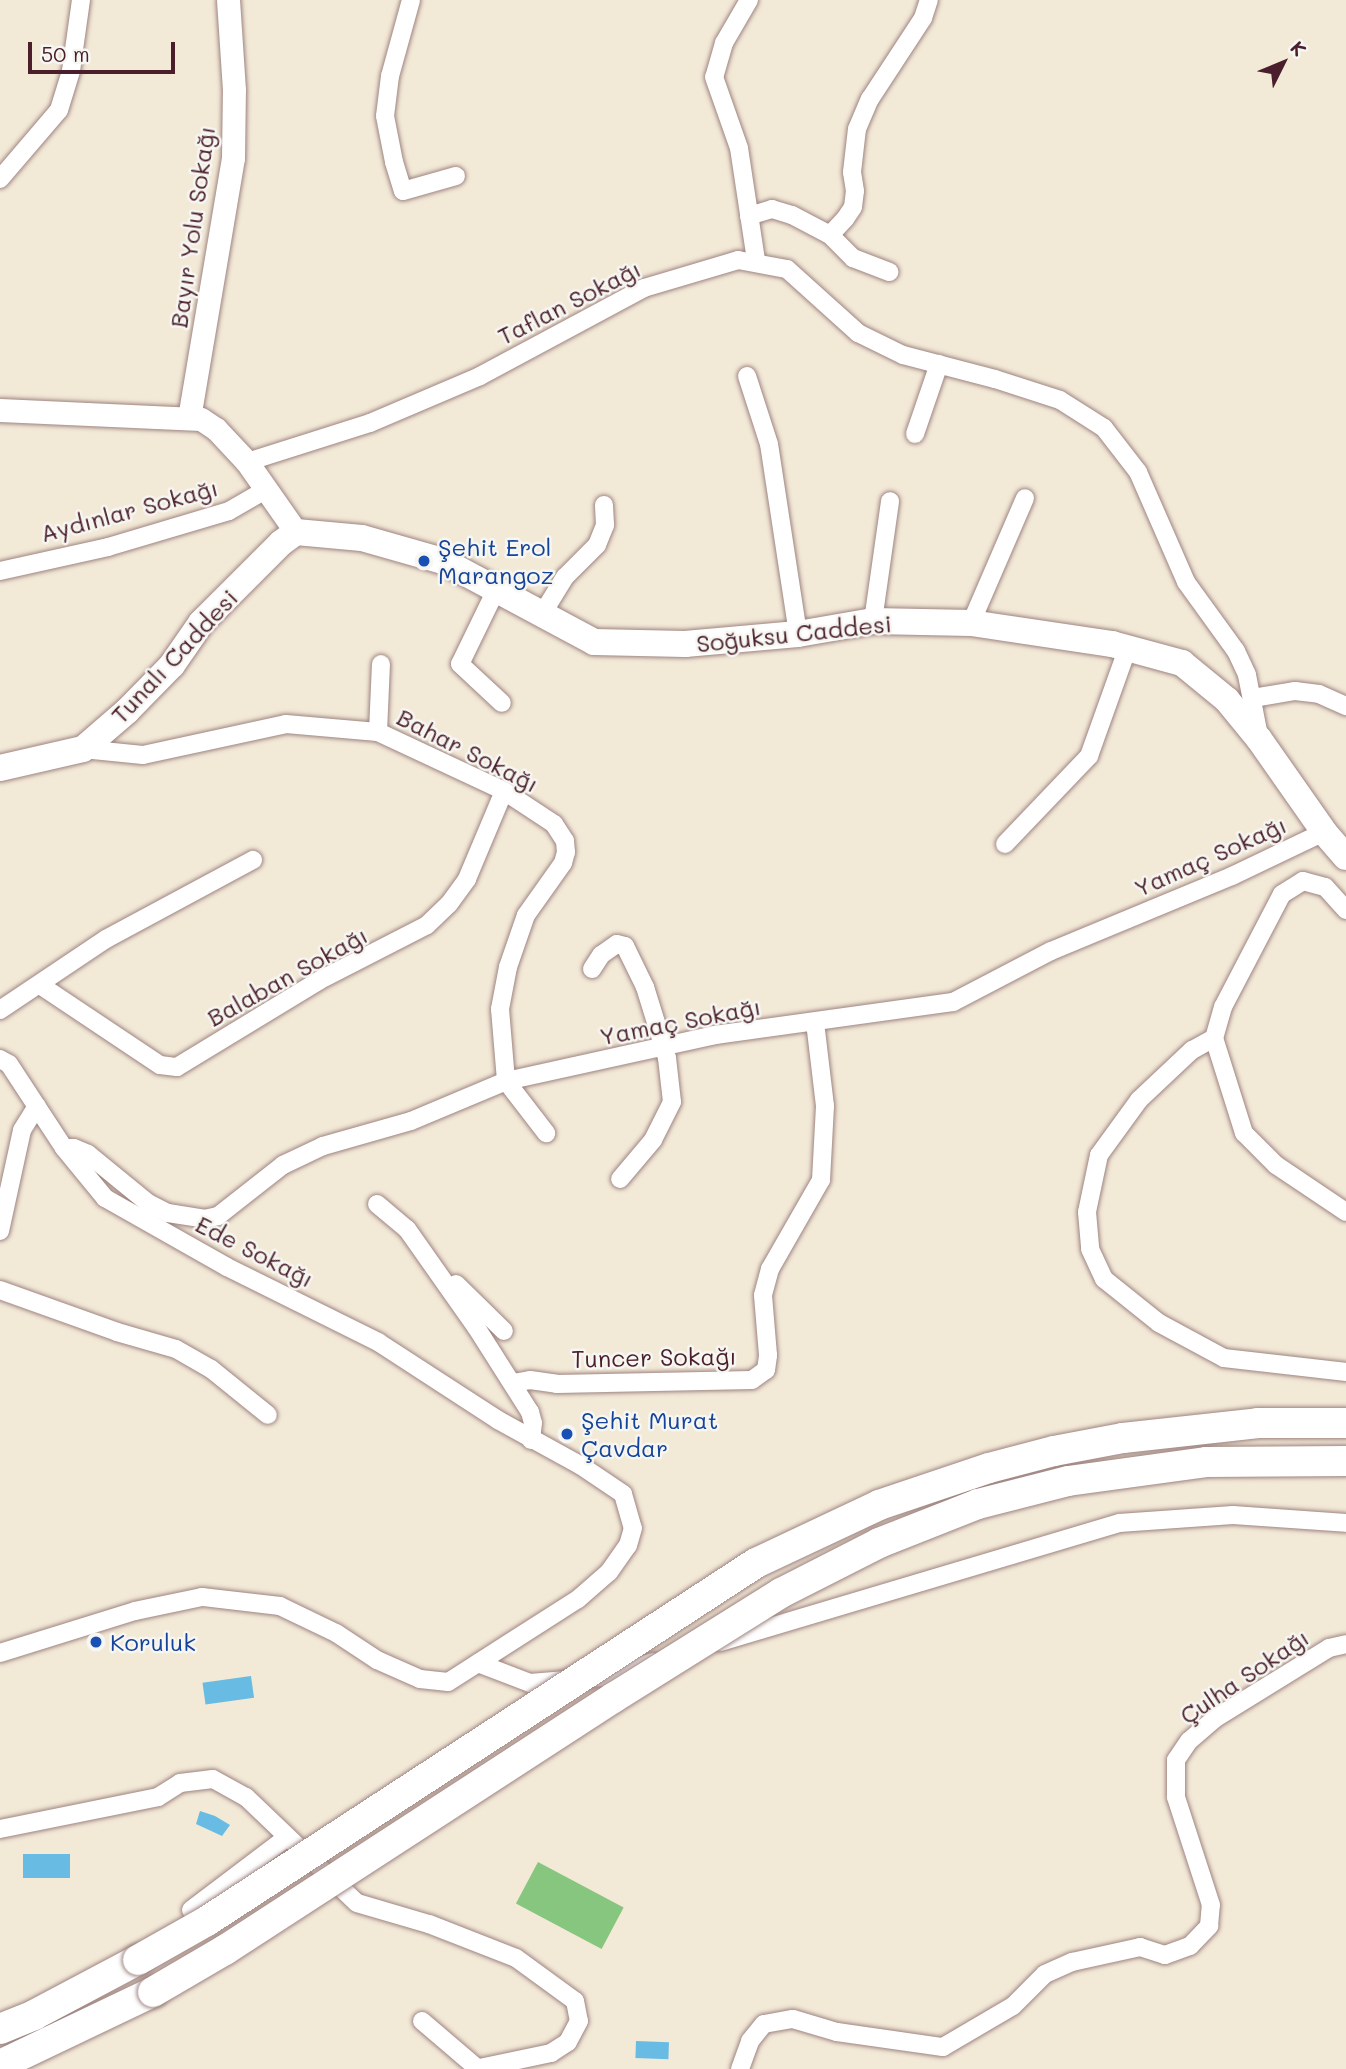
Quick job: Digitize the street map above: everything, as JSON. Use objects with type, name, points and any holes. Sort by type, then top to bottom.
[{"type":"highway","points":[[0,2029],[34,2015],[207,1921],[756,1563],[879,1505],[989,1468],[1054,1451],[1123,1438],[1258,1423],[1346,1423]]},
{"type":"highway","points":[[0,2065],[153,1992],[225,1950],[612,1698],[747,1614],[879,1543],[978,1504],[1068,1481],[1206,1462],[1346,1461]]},
{"type":"main road","name":"Soğuksu Caddesi","points":[[296,532],[362,538],[443,561],[541,616],[594,642],[685,644],[798,634],[873,621],[971,623],[1128,648],[1182,663],[1227,700],[1259,739],[1324,832],[1346,857]]},
{"type":"main road","name":"Tunalı Caddesi","points":[[0,768],[83,749],[127,711],[172,665],[201,623],[296,532]]},
{"type":"street","points":[[0,180],[59,110],[71,71],[81,0]]},
{"type":"street","name":"Bayır Yolu Sokağı","points":[[189,418],[233,158],[234,90],[228,0]]},
{"type":"street","points":[[411,0],[390,76],[385,116],[394,162],[403,191],[456,176]]},
{"type":"street","points":[[749,0],[724,43],[714,77],[738,148],[756,261]]},
{"type":"street","points":[[830,235],[853,207],[857,129],[870,99],[923,18],[929,0]]},
{"type":"street","points":[[749,216],[772,209],[792,215],[830,235],[853,258],[889,272]]},
{"type":"street","name":"Taflan Sokağı","points":[[247,462],[370,423],[480,376],[644,288],[738,260],[756,261],[787,270],[858,333],[903,355],[1060,400],[1104,428],[1138,472],[1186,582],[1236,651],[1253,698],[1259,739]]},
{"type":"street","points":[[915,434],[939,364]]},
{"type":"street","points":[[747,376],[769,444],[798,634]]},
{"type":"street","points":[[0,410],[201,419],[216,429],[247,462],[296,532]]},
{"type":"street","name":"Aydınlar Sokağı","points":[[0,571],[108,547],[229,511],[267,489]]},
{"type":"street","points":[[971,623],[1025,498]]},
{"type":"street","points":[[873,621],[890,501]]},
{"type":"street","points":[[541,616],[565,577],[597,545],[605,525],[604,505]]},
{"type":"street","points":[[496,590],[460,664],[502,703]]},
{"type":"street","points":[[1005,844],[1088,756],[1128,648]]},
{"type":"street","points":[[378,732],[381,664]]},
{"type":"street","points":[[1253,698],[1295,691],[1319,694],[1346,706]]},
{"type":"street","name":"Bahar Sokağı","points":[[83,749],[143,755],[286,724],[378,732],[504,792],[554,824],[561,832],[566,852],[563,863],[526,915],[508,967],[500,1009],[506,1081]]},
{"type":"street","name":"Balaban Sokağı","points":[[40,985],[160,1065],[177,1067],[320,980],[426,925],[449,904],[467,879],[504,792]]},
{"type":"street","name":"Yamaç Sokağı","points":[[64,1148],[74,1148],[88,1154],[148,1203],[168,1213],[204,1219],[230,1209],[283,1165],[323,1146],[411,1121],[506,1081],[715,1035],[953,1002],[1051,951],[1233,876],[1324,832]]},
{"type":"street","points":[[0,1010],[106,939],[253,860]]},
{"type":"street","points":[[1346,910],[1325,887],[1303,881],[1282,894],[1223,1007],[1214,1038],[1244,1133],[1276,1166],[1346,1212]]},
{"type":"street","points":[[592,969],[601,955],[617,944],[625,946],[645,987],[661,1047],[667,1058],[672,1102],[653,1140],[620,1179]]},
{"type":"street","name":"Tuncer Sokağı","points":[[513,1382],[530,1380],[556,1384],[752,1380],[766,1370],[768,1355],[763,1295],[770,1269],[780,1246],[808,1208],[821,1180],[825,1106],[815,1023]]},
{"type":"street","points":[[1214,1038],[1192,1050],[1139,1100],[1099,1155],[1087,1212],[1090,1249],[1104,1279],[1159,1323],[1224,1358],[1346,1371]]},
{"type":"street","name":"Ede Sokağı","points":[[0,1059],[9,1064],[64,1148],[106,1198],[227,1267],[378,1342],[531,1440],[580,1465],[623,1494],[632,1528],[628,1545],[610,1572],[578,1599],[447,1682],[420,1679],[377,1661],[336,1633],[280,1606],[202,1597],[135,1611],[0,1653]]},
{"type":"street","points":[[506,1081],[546,1133]]},
{"type":"street","points":[[0,1231],[22,1130],[37,1106]]},
{"type":"street","points":[[377,1204],[407,1229],[513,1382],[530,1412],[531,1440]]},
{"type":"street","points":[[432,1264],[504,1331]]},
{"type":"street","points":[[0,1290],[117,1332],[176,1349],[211,1369],[268,1415]]},
{"type":"street","points":[[478,1663],[530,1683],[603,1677],[1119,1522],[1234,1515],[1346,1523]]},
{"type":"street","name":"Çulha Sokağı","points":[[740,2069],[750,2041],[764,2024],[793,2019],[837,2032],[943,2047],[1013,2006],[1045,1974],[1072,1962],[1140,1947],[1165,1955],[1190,1946],[1209,1926],[1211,1905],[1176,1797],[1176,1760],[1188,1741],[1214,1719],[1329,1648],[1346,1644]]},
{"type":"street","points":[[0,1829],[158,1797],[180,1783],[213,1779],[246,1797],[357,1903],[429,1924],[516,1958],[575,2001],[579,2021],[568,2042],[551,2053],[476,2069],[422,2021]]},
{"type":"street","points":[[191,1910],[287,1837]]},
{"type":"green space","points":[[538,1862],[624,1908],[602,1949],[516,1903]]},
{"type":"water","points":[[251,1676],[254,1698],[206,1705],[202,1683]]},
{"type":"water","points":[[200,1811],[230,1825],[222,1836],[196,1824]]},
{"type":"water","points":[[23,1854],[70,1854],[70,1878],[23,1878]]},
{"type":"water","points":[[636,2041],[669,2042],[668,2059],[635,2058]]},
{"type":"place","name":"Şehit Erol Marangoz","points":[[424,561]]},
{"type":"place","name":"Şehit Murat Çavdar","points":[[567,1434]]},
{"type":"place","name":"Koruluk","points":[[96,1642]]}]
